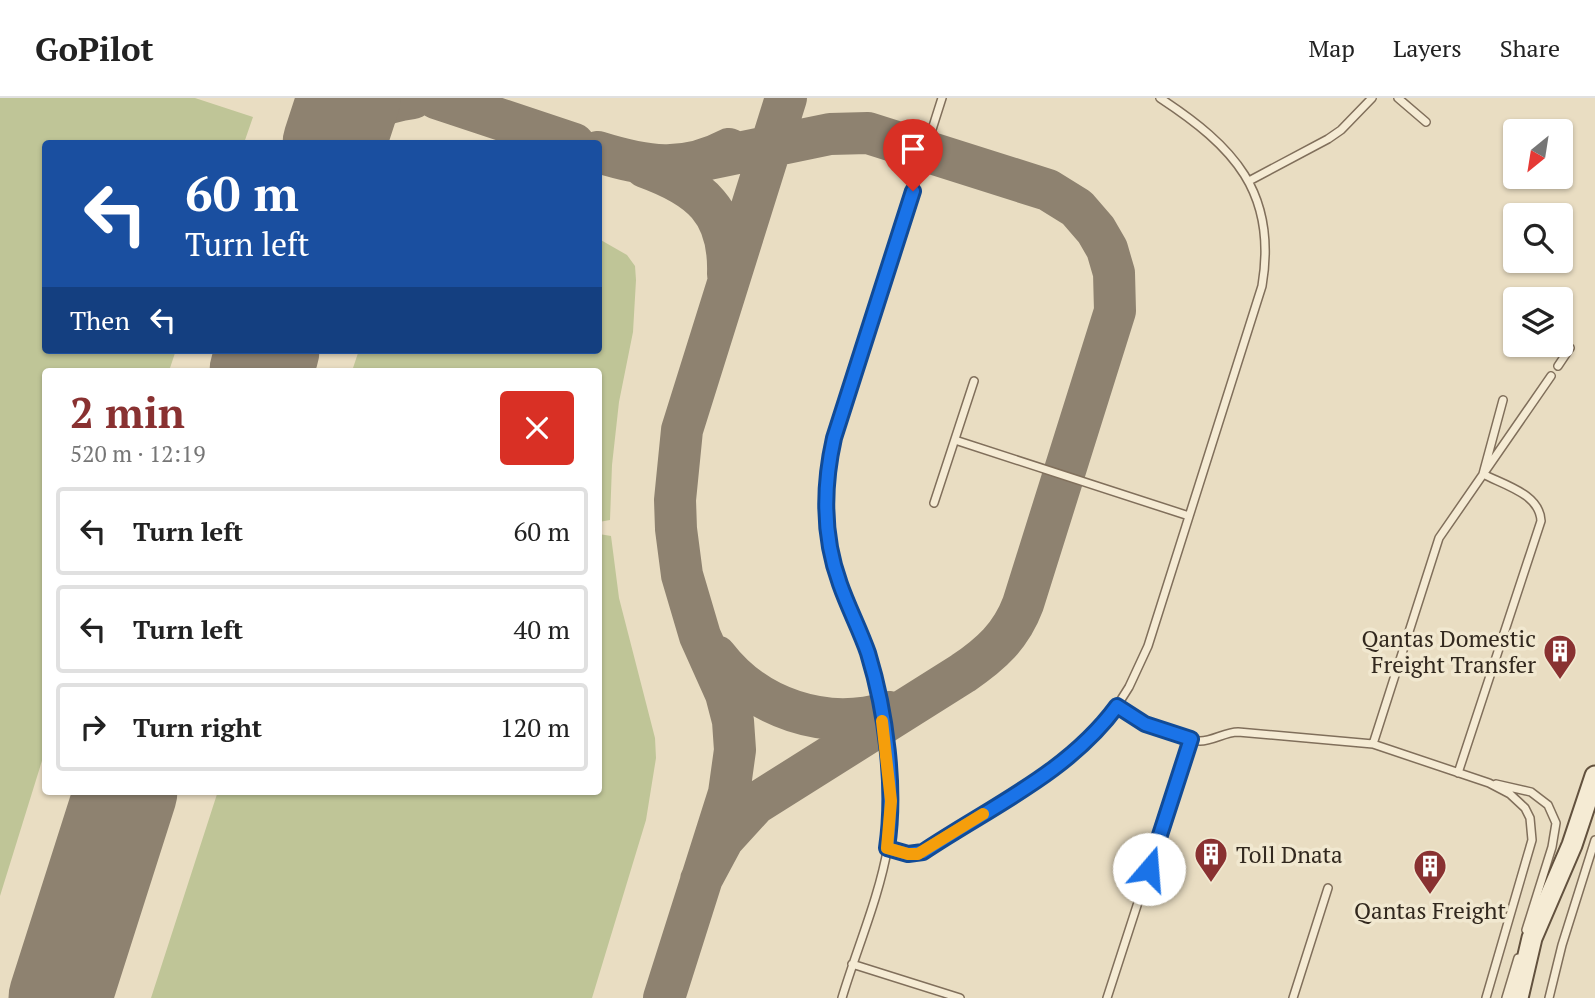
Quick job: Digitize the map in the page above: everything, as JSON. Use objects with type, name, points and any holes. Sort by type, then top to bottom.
[{"type":"street","points":[[1518,998],[1532,938],[1572,845],[1595,776]]},
{"type":"lane","points":[[842,998],[881,876],[887,848],[891,801],[876,682],[867,650],[839,583],[831,555],[826,526],[826,479],[834,438],[942,98]]},
{"type":"lane","points":[[887,848],[908,854],[923,852],[1069,758],[1117,706],[1148,646],[1262,286],[1266,258],[1264,229],[1249,181],[1231,155],[1210,133],[1160,98]]},
{"type":"lane","points":[[1249,181],[1334,135],[1372,98]]},
{"type":"lane","points":[[1398,98],[1426,121]]},
{"type":"lane","points":[[1558,366],[1564,357]]},
{"type":"lane","points":[[1373,744],[1439,538],[1551,376]]},
{"type":"lane","points":[[934,503],[974,380]]},
{"type":"lane","points":[[1483,474],[1503,400]]},
{"type":"lane","points":[[954,440],[1189,516]]},
{"type":"lane","points":[[1458,773],[1541,521],[1541,514],[1535,503],[1483,474]]},
{"type":"lane","points":[[1117,706],[1145,724],[1191,739],[1208,740],[1238,732],[1373,744],[1489,783],[1531,792],[1548,805],[1556,823],[1552,847],[1506,998]]},
{"type":"lane","points":[[1107,998],[1191,739]]},
{"type":"lane","points":[[1486,998],[1532,839],[1530,818],[1525,808],[1510,794],[1489,783]]},
{"type":"lane","points":[[1549,998],[1562,945],[1595,840]]},
{"type":"lane","points":[[1293,998],[1328,888]]},
{"type":"lane","points":[[852,964],[960,998]]},
{"type":"green space","points":[[0,98],[195,98],[253,117],[245,140],[42,140],[42,354],[175,354],[170,368],[42,368],[42,761],[0,896]]},
{"type":"green space","points":[[602,241],[627,255],[635,266],[633,332],[619,402],[612,465],[610,520],[602,521],[602,368],[353,368],[358,354],[602,354]]},
{"type":"green space","points":[[602,534],[611,536],[619,598],[655,738],[656,758],[646,820],[592,998],[151,998],[217,795],[602,795]]},
{"type":"taxiway","points":[[324,98],[331,118],[331,140]]},
{"type":"taxiway","points":[[341,140],[352,126],[370,112],[390,103],[413,98]]},
{"type":"taxiway","points":[[436,98],[562,140]]},
{"type":"taxiway","points":[[664,998],[729,793],[735,750],[733,721],[726,694],[700,636],[682,575],[675,500],[682,430],[786,98]]},
{"type":"taxiway","points":[[701,880],[723,839],[755,804],[963,673],[1006,635],[1023,604],[1115,311],[1114,273],[1107,249],[1096,230],[1077,208],[1048,190],[868,133],[830,134],[704,160]]},
{"type":"taxiway","points":[[602,153],[632,161],[665,165],[696,162],[729,149]]},
{"type":"taxiway","points":[[645,167],[681,183],[708,204],[724,234],[728,274]]},
{"type":"taxiway","points":[[716,656],[732,674],[751,689],[771,702],[794,711],[841,719],[889,712]]},
{"type":"taxiway","points":[[58,998],[63,984]]},
{"type":"runway","points":[[335,140],[349,98]]},
{"type":"runway","points":[[262,368],[267,354]]},
{"type":"runway","points":[[60,998],[125,795]]},
{"type":"slow traffic","points":[[882,721],[891,801],[887,848],[918,854],[983,814]]},
{"type":"place","name":"Qantas Domestic Freight Transfer","points":[[1560,681]]},
{"type":"place","name":"Toll Dnata","points":[[1211,884]]},
{"type":"place","name":"Qantas Freight","points":[[1430,896]]},
{"type":"route","points":[[913,191],[834,438],[827,469],[825,499],[831,555],[839,583],[867,650],[876,682],[890,780],[890,832],[887,848],[908,854],[923,852],[1069,758],[1083,746],[1117,706],[1145,724],[1191,739],[1149,869]]}]
